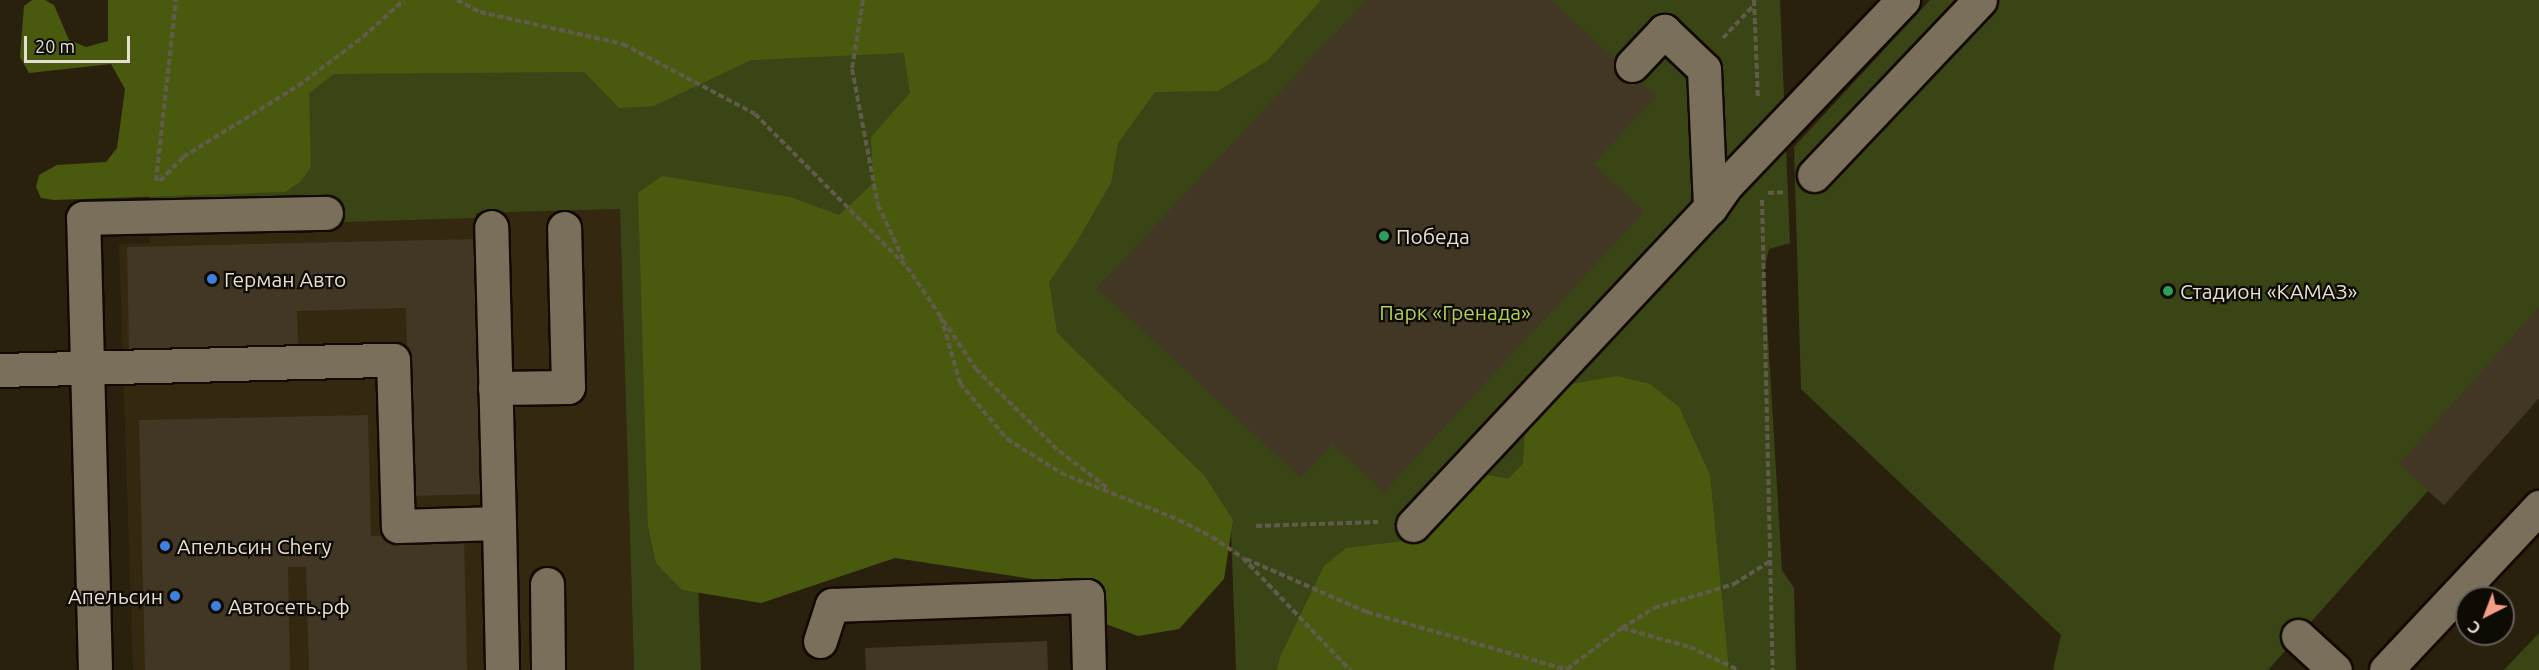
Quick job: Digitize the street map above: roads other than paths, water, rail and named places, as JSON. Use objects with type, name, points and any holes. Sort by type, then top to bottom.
[{"type":"lane","points":[[1397,524],[1710,208],[1727,184],[1903,0]]},
{"type":"lane","points":[[1804,183],[1980,0]]},
{"type":"lane","points":[[1632,65],[1664,31],[1704,69],[1710,208]]},
{"type":"lane","points":[[95,670],[83,218],[326,213]]},
{"type":"lane","points":[[491,227],[502,670]]},
{"type":"lane","points":[[495,388],[568,387],[564,228]]},
{"type":"lane","points":[[0,370],[393,360],[398,526],[499,523]]},
{"type":"lane","points":[[2386,670],[2539,507]]},
{"type":"lane","points":[[548,584],[548,670]]},
{"type":"lane","points":[[820,641],[832,605],[1087,596],[1089,670]]},
{"type":"lane","points":[[2298,636],[2335,670]]},
{"type":"place","name":"Победа","points":[[1384,236]]},
{"type":"place","name":"Герман Авто","points":[[212,279]]},
{"type":"place","name":"Стадион «КАМАЗ»","points":[[2168,291]]},
{"type":"place","name":"Апельсин Chery","points":[[165,546]]},
{"type":"place","name":"Апельсин","points":[[175,596]]},
{"type":"place","name":"Автосеть.рф","points":[[216,606]]},
{"type":"park label","name":"Парк «Гренада»","points":[[1455,312]]}]
